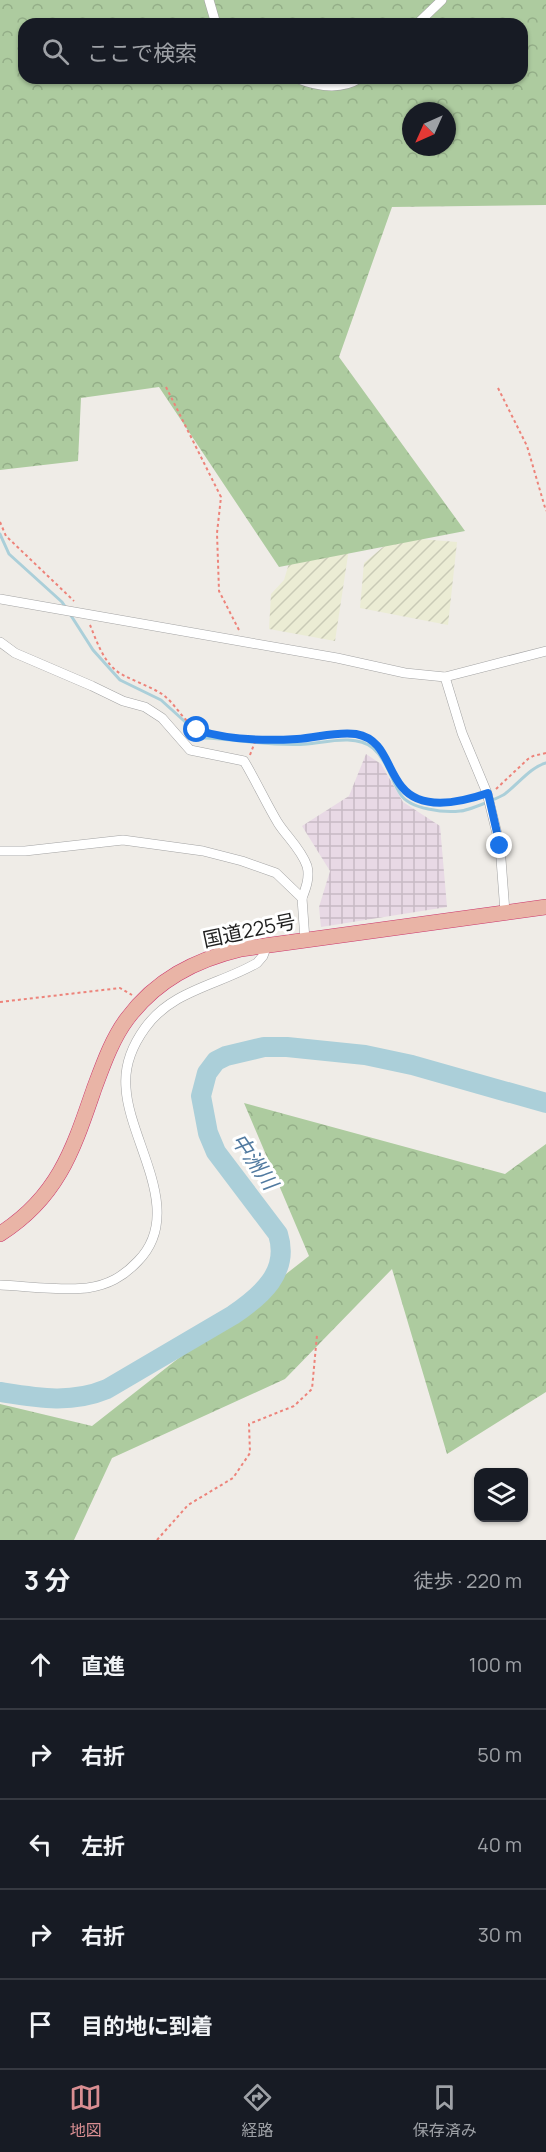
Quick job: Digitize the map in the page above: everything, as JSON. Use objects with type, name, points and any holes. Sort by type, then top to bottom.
[{"type":"highway","name":"国道225号","points":[[0,1234],[39,1203],[64,1167],[103,1064],[126,1020],[142,1001],[173,975],[201,961],[241,949],[546,907]]},
{"type":"street","points":[[209,0],[214,18]]},
{"type":"street","points":[[423,18],[442,0]]},
{"type":"street","points":[[311,84],[334,87],[343,84]]},
{"type":"street","points":[[0,599],[244,641],[405,673],[445,677],[546,651]]},
{"type":"street","points":[[0,642],[15,653],[123,701],[145,707],[162,718],[190,750],[244,761],[262,791],[269,809],[296,845],[307,866],[308,883],[302,898],[305,940]]},
{"type":"street","points":[[445,677],[462,733],[488,793],[500,846],[505,912]]},
{"type":"street","points":[[0,851],[25,851],[123,840],[203,851],[276,873],[302,898]]},
{"type":"street","points":[[0,1285],[84,1288],[105,1284],[120,1278],[144,1255],[153,1237],[158,1211],[151,1174],[130,1117],[126,1087],[127,1064],[136,1041],[162,1008],[193,991],[257,963],[263,956],[267,945]]},
{"type":"path","points":[[166,387],[221,497],[217,533],[219,591],[244,641]]},
{"type":"path","points":[[498,388],[527,446],[546,511]]},
{"type":"path","points":[[0,522],[6,536],[86,613],[97,644],[119,673],[163,695],[197,730],[256,739],[297,739],[356,734],[372,740],[385,754],[400,785],[416,798],[440,803],[464,801],[499,788],[528,759],[546,753]]},
{"type":"path","points":[[244,761],[250,755],[256,739]]},
{"type":"path","points":[[0,1002],[120,988],[142,1001]]},
{"type":"path","points":[[157,1540],[188,1505],[233,1478],[250,1453],[249,1424],[294,1406],[312,1389],[317,1335]]},
{"type":"shaded area","points":[[366,754],[381,764],[403,802],[440,826],[447,907],[321,927],[319,907],[330,871],[302,826],[349,796]]},
{"type":"green space","points":[[0,0],[546,0],[546,205],[392,207],[339,357],[465,531],[279,567],[159,387],[81,398],[78,461],[0,470]]},
{"type":"green space","points":[[353,522],[335,641],[269,629],[271,594],[284,580],[296,540]]},
{"type":"green space","points":[[395,537],[457,542],[448,625],[360,608],[364,563]]},
{"type":"green space","points":[[244,1103],[505,1174],[546,1144],[546,1392],[447,1454],[392,1269],[285,1379],[112,1458],[74,1540],[0,1540],[0,1404],[92,1426],[309,1256]]},
{"type":"waterway","points":[[0,534],[9,554],[66,608]]},
{"type":"waterway","points":[[70,614],[93,650],[120,680],[161,700],[203,738],[281,744],[358,741],[378,753],[401,795],[420,807],[437,811],[454,811],[477,806],[503,795],[530,772],[546,763]]},
{"type":"waterway","name":"中洲川","points":[[0,1392],[41,1398],[67,1398],[94,1394],[107,1389],[233,1315],[254,1300],[270,1282],[280,1260],[281,1248],[278,1234],[216,1152],[208,1133],[201,1096],[207,1073],[216,1061],[226,1056],[264,1047],[287,1047],[365,1055],[412,1065],[546,1103]]},
{"type":"route","points":[[197,730],[256,739],[297,739],[356,734],[372,740],[385,754],[400,785],[416,798],[440,803],[464,801],[488,793],[500,846]]}]
